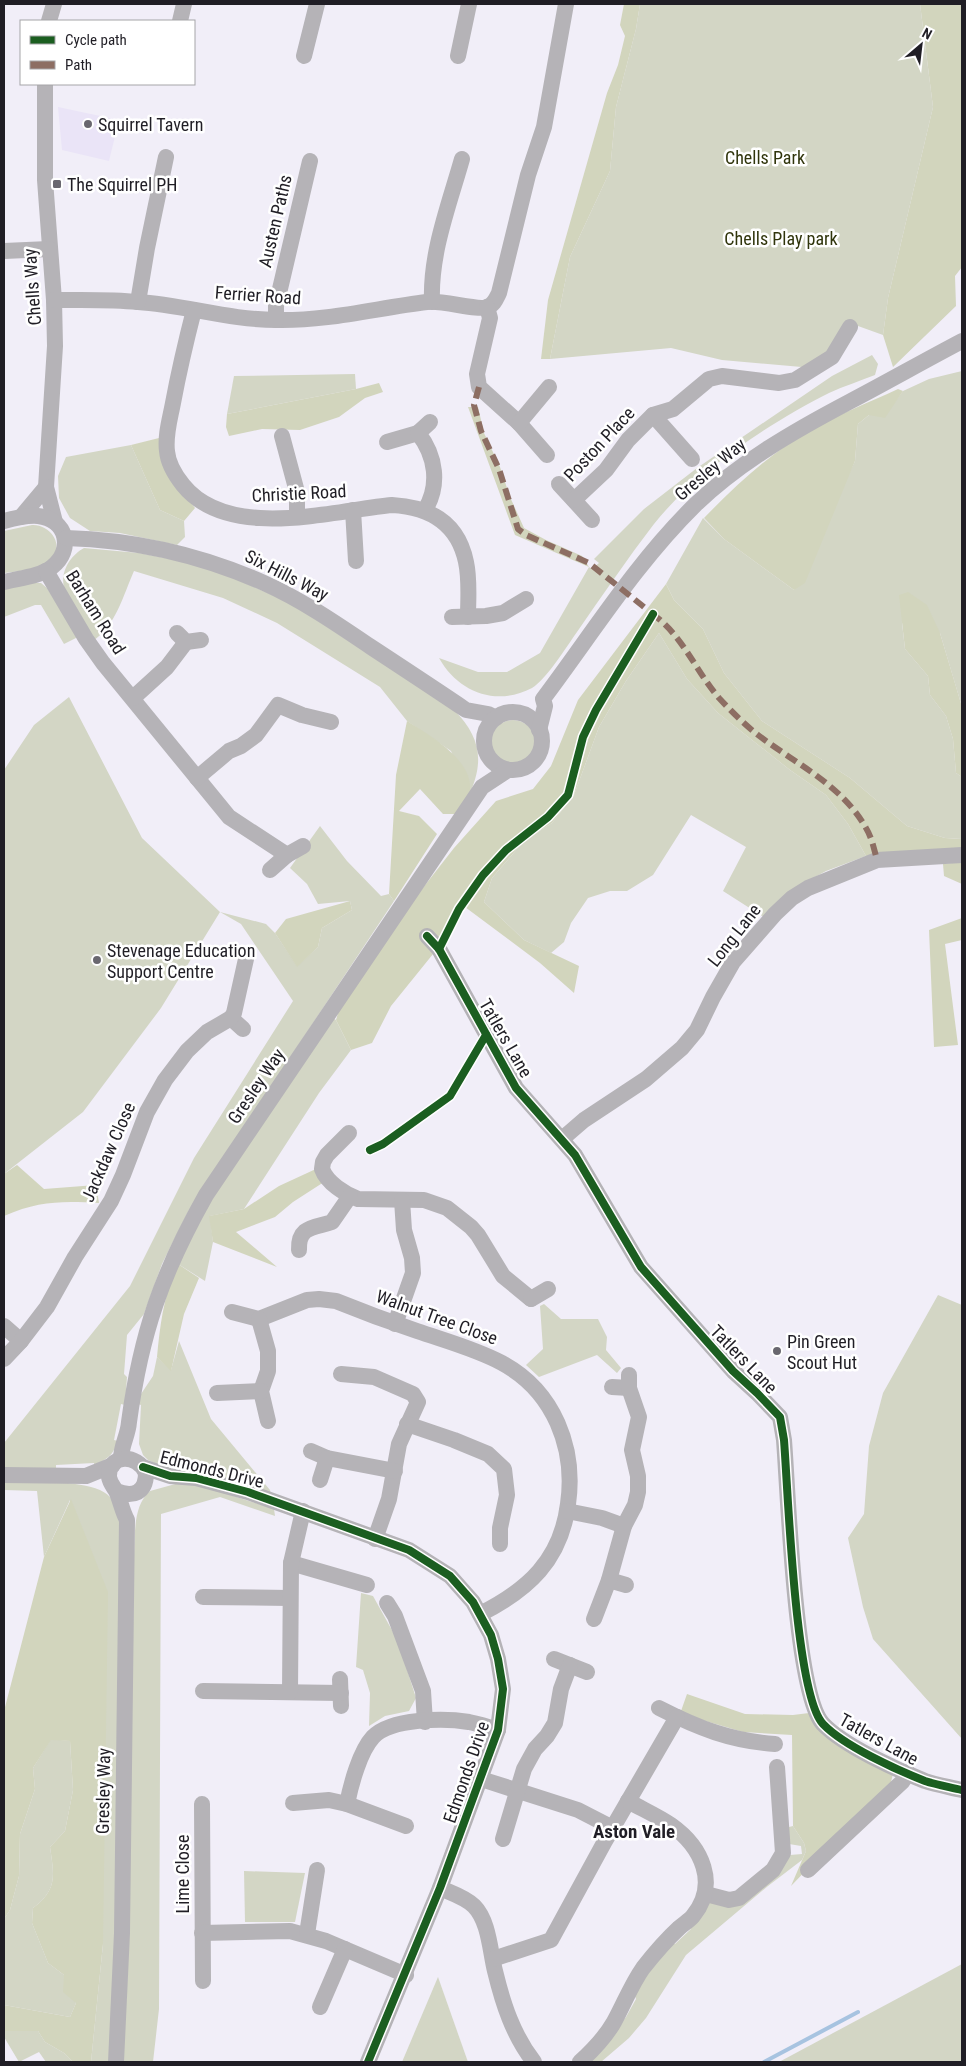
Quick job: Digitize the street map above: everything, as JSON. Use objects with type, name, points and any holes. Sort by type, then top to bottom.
[{"type":"street","points":[[49,20],[54,4]]},
{"type":"street","points":[[180,20],[184,4]]},
{"type":"street","points":[[304,56],[317,4]]},
{"type":"street","points":[[458,56],[469,4]]},
{"type":"street","points":[[547,455],[519,422],[479,387],[477,374],[490,318],[488,307],[495,302],[499,293],[528,175],[544,126],[566,4]]},
{"type":"street","name":"Chells Way","points":[[45,85],[45,180],[54,300],[55,346],[46,487],[56,522],[66,538]]},
{"type":"street","points":[[138,302],[166,157]]},
{"type":"street","points":[[432,302],[431,285],[435,257],[462,159]]},
{"type":"street","name":"Austen Paths","points":[[276,320],[276,306],[310,161]]},
{"type":"street","points":[[4,251],[49,249]]},
{"type":"street","name":"Ferrier Road","points":[[54,300],[138,302],[276,320],[346,316],[432,302],[448,302],[479,308],[488,307]]},
{"type":"street","name":"Christie Road","points":[[194,310],[168,428],[167,450],[169,462],[174,472],[190,494],[220,512],[256,517],[297,516],[392,505],[425,510],[442,520],[464,553],[467,564],[460,617],[503,613],[526,599]]},
{"type":"street","name":"Poston Place","points":[[574,500],[606,470],[628,440],[653,415],[673,409],[703,383],[722,376],[779,383],[795,380],[832,357],[850,327]]},
{"type":"street","name":"Gresley Way","points":[[126,1520],[132,1512],[139,1490],[146,1480],[128,1462],[121,1450],[128,1436],[137,1371],[148,1324],[163,1281],[187,1228],[206,1195],[482,787],[508,770],[522,769],[534,762],[541,750],[540,730],[545,706],[543,700],[639,568],[669,532],[716,487],[762,452],[793,432],[962,341]]},
{"type":"street","points":[[519,422],[550,387]]},
{"type":"street","name":"Poston Place","points":[[653,415],[692,459]]},
{"type":"street","points":[[387,442],[424,428],[434,473],[432,496],[425,510]]},
{"type":"street","points":[[282,436],[296,492],[297,516]]},
{"type":"street","name":"Poston Place","points":[[559,484],[592,520]]},
{"type":"street","points":[[21,517],[46,487]]},
{"type":"street","points":[[353,510],[356,561]]},
{"type":"street","points":[[4,521],[21,517],[39,516],[56,522]]},
{"type":"street","points":[[4,582],[46,571],[61,557],[66,545],[66,538]]},
{"type":"street","name":"Six Hills Way","points":[[66,538],[136,543],[168,550],[227,568],[265,584],[320,612],[466,710],[488,714],[496,718]]},
{"type":"street","name":"Barham Road","points":[[46,571],[86,639],[229,817],[287,855]]},
{"type":"street","points":[[133,698],[167,666],[188,638]]},
{"type":"street","points":[[484,735],[488,726],[502,714],[515,712],[536,700],[543,700]]},
{"type":"street","points":[[197,778],[229,751],[241,746],[256,735],[278,705],[302,715],[335,722]]},
{"type":"street","name":"Six Hills Way","points":[[466,710],[476,728],[484,735]]},
{"type":"street","points":[[515,712],[530,718],[540,730]]},
{"type":"street","name":"Gresley Way","points":[[482,787],[483,766],[487,754],[484,748],[484,735]]},
{"type":"street","points":[[487,754],[496,765],[508,770]]},
{"type":"street","points":[[270,870],[287,855],[303,846]]},
{"type":"street","name":"Long Lane","points":[[562,1139],[584,1120],[646,1078],[682,1048],[697,1030],[733,962],[775,914],[792,898],[814,885],[877,860],[962,855]]},
{"type":"street","name":"Tatlers Lane","points":[[427,936],[439,949],[516,1088],[575,1155],[592,1182],[610,1218],[641,1267],[733,1371],[780,1417],[784,1440],[798,1624],[809,1689],[816,1713],[822,1723],[845,1741],[908,1773],[927,1781],[962,1790]]},
{"type":"street","name":"Jackdaw Close","points":[[4,1359],[22,1341],[48,1307],[111,1201],[147,1112],[165,1080],[187,1051],[207,1032],[237,1024],[236,1007],[246,959]]},
{"type":"street","points":[[349,1133],[326,1155],[323,1162],[322,1169],[330,1181],[350,1196],[366,1200],[433,1202],[447,1208],[478,1235],[502,1276],[531,1306],[548,1289]]},
{"type":"street","points":[[299,1250],[302,1234],[311,1227],[332,1222],[336,1219],[350,1196]]},
{"type":"street","points":[[395,1324],[413,1273],[412,1258],[404,1230],[402,1200]]},
{"type":"street","name":"Walnut Tree Close","points":[[259,1319],[307,1300],[319,1299],[336,1302],[491,1358],[516,1373],[539,1394],[559,1425],[567,1449],[571,1475],[567,1511],[560,1539],[545,1563],[526,1586],[506,1601],[480,1614]]},
{"type":"street","points":[[232,1312],[259,1319],[268,1351],[268,1371],[261,1391],[268,1421]]},
{"type":"street","points":[[4,1326],[22,1341]]},
{"type":"street","points":[[341,1374],[374,1377],[413,1394],[418,1402],[399,1444],[389,1498],[375,1539]]},
{"type":"street","points":[[594,1619],[609,1580],[624,1526],[634,1506],[639,1485],[632,1450],[638,1422],[638,1412],[629,1381],[612,1387]]},
{"type":"street","points":[[217,1393],[261,1391]]},
{"type":"street","points":[[407,1424],[488,1454],[504,1469],[507,1495],[496,1533]]},
{"type":"street","points":[[311,1451],[327,1458],[395,1471]]},
{"type":"street","points":[[320,1480],[327,1458]]},
{"type":"street","points":[[4,1475],[86,1476],[128,1462]]},
{"type":"street","name":"Gresley Way","points":[[116,2062],[122,1933],[126,1520],[109,1478],[110,1471],[128,1462]]},
{"type":"street","name":"Edmonds Drive","points":[[128,1462],[170,1476],[185,1476],[211,1481],[303,1511],[409,1550],[450,1576],[466,1594],[491,1634],[502,1675],[503,1689],[498,1730],[406,1975],[368,2062]]},
{"type":"street","points":[[86,1476],[94,1482],[114,1488],[124,1494],[139,1490]]},
{"type":"street","name":"Edmonds Drive","points":[[139,1490],[160,1483],[170,1476]]},
{"type":"street","points":[[290,1692],[291,1563],[303,1511]]},
{"type":"street","points":[[567,1511],[602,1518],[624,1526]]},
{"type":"street","points":[[291,1563],[347,1573],[367,1585]]},
{"type":"street","points":[[609,1580],[626,1585]]},
{"type":"street","points":[[214,1593],[290,1598]]},
{"type":"street","points":[[396,1610],[422,1690],[425,1722]]},
{"type":"street","points":[[504,1839],[517,1792],[529,1759],[552,1730],[558,1713],[562,1662],[587,1672]]},
{"type":"street","points":[[213,1695],[290,1692],[341,1693]]},
{"type":"street","points":[[659,1708],[724,1736],[752,1742],[775,1744]]},
{"type":"street","points":[[492,1960],[551,1940],[677,1717]]},
{"type":"street","points":[[347,1804],[356,1773],[372,1738],[384,1729],[396,1724],[461,1721],[498,1730]]},
{"type":"street","points":[[706,1894],[728,1900],[739,1898],[773,1870],[781,1859],[783,1853],[777,1767]]},
{"type":"street","name":"Tatlers Lane","points":[[808,1870],[902,1782],[908,1773]]},
{"type":"street","points":[[481,1779],[578,1810],[613,1828]]},
{"type":"street","points":[[292,1803],[311,1795],[347,1804],[397,1827]]},
{"type":"street","points":[[580,2062],[598,2046],[614,2022],[642,1970],[677,1930],[692,1917],[706,1894],[707,1883],[703,1866],[689,1841],[671,1825],[628,1801]]},
{"type":"street","name":"Lime Close","points":[[206,1971],[202,1933],[207,1811]]},
{"type":"street","points":[[307,1934],[320,1889],[317,1870]]},
{"type":"street","points":[[440,1888],[466,1900],[478,1911],[486,1931],[492,1960],[514,2032],[534,2062]]},
{"type":"street","name":"Lime Close","points":[[202,1933],[290,1930],[307,1934],[406,1975]]},
{"type":"street","points":[[320,2007],[335,1987],[345,1949]]},
{"type":"shaded area","points":[[58,107],[119,120],[109,161],[62,150]]},
{"type":"green space","points":[[624,4],[640,4],[636,29],[616,107],[610,171],[570,257],[550,359],[541,359],[548,300],[625,36],[620,25]]},
{"type":"green space","name":"Chells Park","points":[[640,4],[920,4],[933,107],[888,298],[883,335],[858,326],[813,368],[722,360],[671,348],[550,359],[570,257],[610,171],[616,107],[636,29]]},
{"type":"green space","points":[[920,4],[962,4],[962,267],[955,276],[956,306],[893,367],[883,335],[888,298],[933,107]]},
{"type":"green space","points":[[872,355],[878,364],[875,375],[829,393],[806,405],[735,450],[690,486],[654,524],[556,662],[538,684],[518,694],[492,696],[479,693],[467,687],[456,680],[447,670],[439,658],[478,672],[507,672],[540,653],[589,567],[592,569],[599,563],[594,559],[644,509],[697,468],[832,376]]},
{"type":"green space","points":[[962,371],[962,707],[940,633],[902,623],[905,649],[928,676],[930,695],[946,716],[953,739],[956,773],[962,777],[962,839],[945,838],[907,826],[850,778],[762,721],[724,673],[703,629],[674,600],[666,584],[703,518],[724,539],[794,590],[855,461],[858,424],[869,415],[894,403],[903,391],[929,379]]},
{"type":"green space","points":[[355,374],[356,389],[227,414],[234,376]]},
{"type":"green space","points":[[379,383],[383,392],[365,398],[339,417],[300,430],[262,429],[229,436],[226,427],[227,414]]},
{"type":"green space","points":[[898,389],[903,391],[885,418],[869,415],[858,424],[855,461],[805,583],[794,590],[724,539],[704,518],[752,472],[793,441],[829,420]]},
{"type":"green space","points":[[468,407],[478,407],[484,433],[500,467],[510,497],[524,528],[582,556],[589,567],[515,535]]},
{"type":"green space","points":[[159,438],[163,455],[174,482],[195,508],[184,521],[160,510],[131,445]]},
{"type":"green space","points":[[131,445],[160,510],[184,521],[185,537],[177,545],[120,533],[90,531],[70,518],[59,498],[58,476],[66,457]]},
{"type":"green space","points":[[32,525],[44,527],[53,535],[57,546],[53,557],[37,567],[4,573],[4,531]]},
{"type":"green space","points":[[84,548],[139,553],[186,562],[224,574],[291,603],[454,710],[470,729],[477,749],[477,771],[469,795],[451,751],[407,721],[380,687],[277,623],[223,598],[134,571],[108,627],[93,641],[69,600],[63,582],[65,570],[71,559]]},
{"type":"green space","points":[[41,583],[47,588],[78,637],[64,644],[41,605],[35,605],[4,617],[4,588]]},
{"type":"green space","points":[[666,584],[674,600],[703,629],[724,673],[762,721],[850,778],[907,826],[945,838],[962,839],[962,850],[866,856],[848,824],[826,795],[790,770],[718,713],[687,679],[659,633],[626,681],[599,727],[574,795],[552,823],[524,841],[492,878],[484,902],[524,940],[579,966],[574,993],[540,963],[465,907],[450,933],[391,1006],[372,1043],[351,1050],[336,1020],[341,1003],[408,907],[454,848],[496,801],[533,789],[551,766],[578,700]]},
{"type":"green space","points":[[908,592],[927,605],[940,633],[962,707],[962,777],[956,773],[953,739],[946,716],[930,695],[928,676],[905,649],[899,595]]},
{"type":"green space","points":[[659,633],[687,679],[718,713],[790,770],[826,795],[848,824],[866,856],[826,871],[799,886],[765,918],[723,891],[746,847],[691,815],[653,875],[627,891],[610,891],[588,898],[571,923],[564,942],[551,953],[524,940],[484,902],[492,878],[524,841],[552,823],[574,795],[599,727],[626,681]]},
{"type":"green space","name":"Stevenage Education Support Centre","points":[[69,697],[142,838],[220,912],[161,1008],[83,1112],[4,1174],[4,770],[34,725]]},
{"type":"green space","points":[[513,720],[525,724],[531,730],[535,742],[531,754],[525,760],[513,764],[501,760],[495,754],[491,742],[495,730],[501,724]]},
{"type":"green space","points":[[407,721],[450,751],[466,771],[470,783],[466,802],[456,814],[443,814],[420,789],[399,811],[419,816],[437,834],[394,901],[389,894],[396,775]]},
{"type":"green space","points":[[320,826],[347,861],[381,896],[389,894],[394,901],[189,1210],[162,1264],[144,1314],[127,1335],[124,1374],[127,1377],[125,1405],[121,1404],[114,1440],[118,1441],[112,1453],[94,1465],[94,1463],[56,1465],[56,1469],[4,1469],[4,1443],[130,1286],[194,1158],[293,1001],[241,924],[220,912],[266,924],[275,933],[297,966],[318,947],[322,928],[352,910],[350,901],[318,904],[307,884],[290,868]]},
{"type":"green space","points":[[962,862],[962,884],[944,876],[943,864]]},
{"type":"green space","points":[[350,901],[352,910],[322,928],[318,947],[297,967],[275,933],[286,919]]},
{"type":"green space","points":[[962,918],[962,940],[945,944],[958,1045],[934,1047],[929,930]]},
{"type":"green space","points":[[333,1018],[336,1020],[351,1050],[319,1093],[244,1209],[210,1216],[213,1242],[205,1281],[178,1264],[202,1214]]},
{"type":"green space","points":[[17,1165],[44,1189],[96,1185],[99,1203],[50,1203],[28,1207],[4,1216],[4,1174]]},
{"type":"green space","points":[[318,1168],[324,1182],[293,1202],[275,1217],[236,1232],[277,1267],[213,1242],[209,1216],[244,1209],[279,1186]]},
{"type":"green space","points":[[178,1264],[199,1278],[184,1314],[171,1371],[157,1357],[166,1298]]},
{"type":"green space","points":[[938,1295],[962,1305],[962,1739],[873,1639],[863,1607],[848,1538],[864,1514],[869,1446],[883,1393]]},
{"type":"green space","points":[[544,1304],[561,1319],[598,1319],[607,1337],[606,1350],[621,1368],[617,1373],[597,1355],[539,1377],[526,1365],[543,1349],[540,1306]]},
{"type":"green space","points":[[179,1341],[211,1419],[270,1490],[271,1495],[192,1471],[161,1466],[148,1460],[143,1455],[139,1444],[141,1405],[138,1404],[141,1394],[153,1376],[157,1357],[171,1370]]},
{"type":"green space","points":[[4,1481],[60,1482],[91,1487],[102,1491],[114,1503],[120,1526],[116,1934],[109,2062],[91,2062],[103,1944],[70,1500],[44,1557],[37,1491],[4,1490]]},
{"type":"green space","points":[[179,1483],[196,1484],[274,1509],[275,1516],[220,1497],[161,1514],[159,2009],[153,2062],[123,2062],[128,1964],[135,1530],[140,1504],[144,1497],[150,1491]]},
{"type":"green space","points":[[71,1499],[108,1592],[103,1944],[91,2062],[73,2062],[64,2053],[45,2042],[38,2031],[4,2031],[4,2005],[70,2017],[76,2003],[63,1992],[64,1975],[48,1963],[32,1923],[33,1908],[47,1894],[52,1881],[53,1866],[50,1847],[65,1831],[73,1790],[70,1741],[51,1740],[33,1768],[35,1789],[20,1834],[19,1876],[10,1910],[4,1919],[4,1711],[44,1557]]},
{"type":"green space","points":[[361,1593],[373,1596],[398,1641],[416,1698],[409,1711],[385,1716],[369,1726],[370,1693],[363,1670],[356,1667]]},
{"type":"green space","points":[[687,1694],[745,1714],[793,1715],[809,1713],[893,1774],[891,1782],[791,1886],[806,1851],[804,1843],[793,1826],[792,1735],[743,1732],[702,1720],[681,1711]]},
{"type":"green space","points":[[51,1739],[70,1741],[73,1790],[65,1831],[50,1847],[53,1874],[50,1888],[47,1894],[33,1908],[32,1923],[48,1963],[64,1975],[76,2003],[70,2017],[4,2005],[4,1919],[10,1910],[19,1876],[20,1834],[35,1789],[33,1768]]},
{"type":"green space","points":[[793,1826],[804,1843],[806,1851],[802,1860],[686,1955],[646,2018],[629,2038],[601,2062],[589,2062],[626,2017],[636,1999],[634,1993],[669,1944],[675,1944],[691,1929],[690,1924],[710,1902],[723,1904],[790,1855],[802,1854],[801,1846],[789,1844],[785,1828]]},
{"type":"green space","points":[[244,1871],[305,1873],[295,1922],[245,1922]]},
{"type":"green space","points":[[962,1964],[962,2062],[779,2062]]},
{"type":"green space","points":[[438,1977],[468,2062],[402,2062]]},
{"type":"green space","points":[[4,2031],[38,2031],[45,2042],[64,2053],[73,2062],[46,2062],[39,2052],[19,2062],[4,2037]]},
{"type":"waterway","points":[[764,2062],[858,2012]]},
{"type":"marked path","points":[[479,387],[474,405],[481,431],[499,469],[518,529],[526,535],[589,563],[644,607]]},
{"type":"marked path","points":[[651,613],[671,631],[710,687],[738,717],[758,735],[817,776],[844,799],[868,832],[877,860]]},
{"type":"cycle path","points":[[439,949],[459,909],[483,875],[506,850],[548,817],[568,795],[583,737],[596,710],[653,614]]},
{"type":"cycle path","points":[[427,936],[439,949],[516,1088],[575,1155],[641,1267],[733,1371],[780,1417],[784,1440],[794,1590],[799,1634],[813,1705],[823,1724],[844,1741],[886,1764],[925,1781],[962,1790]]},
{"type":"cycle path","points":[[370,1150],[383,1144],[450,1096],[486,1035]]},
{"type":"cycle path","points":[[143,1467],[170,1476],[196,1478],[248,1492],[409,1550],[450,1576],[473,1602],[491,1635],[498,1659],[503,1689],[498,1730],[440,1888],[368,2062]]},
{"type":"place","name":"Squirrel Tavern","points":[[88,124]]},
{"type":"place","name":"The Squirrel PH","points":[[57,184]]},
{"type":"place","name":"Stevenage Education Support Centre","points":[[97,960]]},
{"type":"place","name":"Pin Green Scout Hut","points":[[777,1351]]},
{"type":"district","name":"Aston Vale","points":[[634,1831]]},
{"type":"park label","name":"Chells Play park","points":[[781,238]]}]
